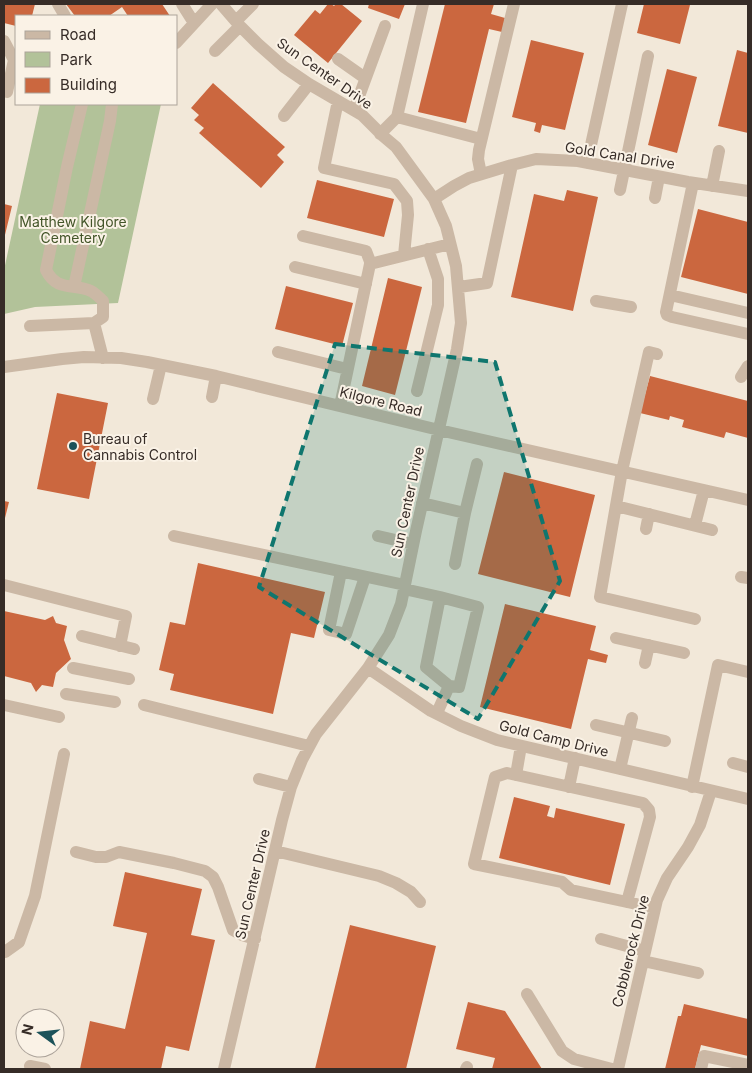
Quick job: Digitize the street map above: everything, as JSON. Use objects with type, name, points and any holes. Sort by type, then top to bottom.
[{"type":"street","points":[[58,4],[64,15]]},
{"type":"street","points":[[182,4],[194,23]]},
{"type":"street","points":[[178,41],[212,4]]},
{"type":"street","name":"Sun Center Drive","points":[[221,4],[238,24],[284,67],[354,110],[396,147],[434,198],[446,226],[456,266],[461,323],[457,349],[401,604],[389,635],[368,668],[316,734],[291,787],[224,1069]]},
{"type":"street","points":[[215,51],[253,4]]},
{"type":"street","points":[[380,134],[397,117],[423,4]]},
{"type":"street","points":[[481,174],[478,159],[481,139],[514,4]]},
{"type":"street","points":[[587,163],[622,4]]},
{"type":"street","points":[[354,110],[384,26]]},
{"type":"street","points":[[4,41],[14,60],[8,92]]},
{"type":"street","points":[[620,190],[648,56]]},
{"type":"street","points":[[338,59],[365,78]]},
{"type":"street","points":[[284,116],[309,84]]},
{"type":"street","points":[[338,100],[324,168],[394,184],[407,201],[408,215],[404,255]]},
{"type":"street","points":[[30,326],[94,323],[103,317],[103,301],[92,291],[56,283],[46,270],[82,105]]},
{"type":"street","points":[[74,287],[112,105]]},
{"type":"street","points":[[397,117],[481,139]]},
{"type":"street","points":[[712,186],[719,151]]},
{"type":"street","name":"Gold Canal Drive","points":[[434,198],[468,178],[512,164],[536,160],[565,160],[587,163],[693,183],[748,191]]},
{"type":"street","points":[[459,287],[488,283],[512,164]]},
{"type":"street","points":[[655,198],[659,177]]},
{"type":"street","points":[[693,183],[666,312],[672,317],[748,334]]},
{"type":"street","points":[[303,236],[366,251],[371,264],[340,406]]},
{"type":"street","points":[[371,264],[450,244]]},
{"type":"street","points":[[417,391],[438,305],[438,279],[428,249]]},
{"type":"street","points":[[296,267],[366,284]]},
{"type":"street","points":[[670,295],[748,313]]},
{"type":"street","points":[[596,301],[631,308]]},
{"type":"street","points":[[94,323],[103,358]]},
{"type":"street","points":[[278,352],[348,369]]},
{"type":"street","points":[[658,354],[649,352],[634,438],[622,471],[600,596],[661,607],[695,618]]},
{"type":"street","name":"Kilgore Road","points":[[4,367],[84,357],[120,358],[161,365],[216,376],[438,430],[748,500]]},
{"type":"street","points":[[153,399],[161,365]]},
{"type":"street","points":[[741,377],[748,366]]},
{"type":"street","points":[[212,397],[216,376]]},
{"type":"street","points":[[455,564],[477,464]]},
{"type":"street","points":[[695,525],[704,490]]},
{"type":"street","points":[[422,503],[465,513]]},
{"type":"street","points":[[616,506],[649,514],[678,527],[695,525],[712,530]]},
{"type":"street","points":[[646,530],[649,514]]},
{"type":"street","points":[[174,536],[365,577],[478,607],[459,688],[450,686],[426,667],[440,597]]},
{"type":"street","points":[[378,536],[413,544]]},
{"type":"street","points":[[341,572],[329,630],[346,634],[365,577]]},
{"type":"street","points":[[4,585],[126,616],[120,646]]},
{"type":"street","points":[[82,636],[134,650]]},
{"type":"street","points":[[616,638],[684,654]]},
{"type":"street","points":[[645,663],[649,645]]},
{"type":"street","points":[[692,787],[718,665],[748,672]]},
{"type":"street","points":[[73,668],[129,679]]},
{"type":"street","name":"Gold Camp Drive","points":[[368,668],[436,713],[461,726],[497,740],[748,799]]},
{"type":"street","points":[[436,713],[450,686]]},
{"type":"street","points":[[66,694],[116,702]]},
{"type":"street","points":[[4,704],[59,717]]},
{"type":"street","points":[[144,705],[309,746]]},
{"type":"street","points":[[620,769],[632,718]]},
{"type":"street","points":[[596,725],[665,741]]},
{"type":"street","points":[[516,775],[521,746]]},
{"type":"street","points":[[4,952],[19,942],[35,896],[64,754]]},
{"type":"street","points":[[569,786],[575,758]]},
{"type":"street","points":[[732,763],[748,767]]},
{"type":"street","points":[[627,902],[650,817],[649,810],[643,803],[507,772],[495,777],[474,864],[562,882],[570,890],[655,908]]},
{"type":"street","points":[[259,779],[291,787]]},
{"type":"street","name":"Cobblerock Drive","points":[[618,1069],[655,908],[667,878],[700,825],[711,791]]},
{"type":"street","points":[[275,851],[379,876],[411,892],[420,902]]},
{"type":"street","points":[[76,852],[96,857],[106,857],[119,852],[205,871],[213,877],[218,887],[233,930],[255,939]]},
{"type":"street","points":[[601,939],[644,956],[676,974],[698,972]]},
{"type":"street","points":[[527,994],[562,1051],[574,1059],[612,1069]]},
{"type":"street","points":[[701,1069],[704,1056],[748,1065]]},
{"type":"street","points":[[30,1066],[45,1069]]},
{"type":"highlighted area","points":[[335,344],[495,362],[560,581],[478,719],[259,587]]},
{"type":"green space","name":"Matthew Kilgore Cemetery","points":[[40,105],[161,105],[118,303],[35,307],[4,314],[4,270]]},
{"type":"building","points":[[4,4],[35,4],[32,15],[15,15],[15,26],[4,23]]},
{"type":"building","points":[[66,4],[162,4],[169,15],[127,15],[122,7],[110,15],[74,15]]},
{"type":"building","points":[[328,4],[334,6],[341,4],[362,21],[328,63],[294,35],[315,10],[320,14]]},
{"type":"building","points":[[369,4],[405,4],[399,19],[368,8]]},
{"type":"building","points":[[445,4],[494,4],[491,14],[505,18],[502,32],[489,29],[466,123],[418,112]]},
{"type":"building","points":[[644,4],[690,5],[680,44],[637,33]]},
{"type":"building","points":[[531,40],[584,53],[565,130],[542,125],[540,133],[534,131],[536,123],[512,117]]},
{"type":"building","points":[[737,50],[748,53],[748,133],[718,126]]},
{"type":"building","points":[[667,69],[697,77],[677,153],[648,145]]},
{"type":"building","points":[[213,83],[285,147],[277,155],[284,162],[261,188],[199,133],[204,128],[194,120],[199,115],[191,108]]},
{"type":"building","points":[[317,180],[394,199],[384,237],[307,218]]},
{"type":"building","points":[[567,190],[598,197],[573,311],[511,297],[534,194],[564,201]]},
{"type":"building","points":[[4,204],[12,206],[4,239]]},
{"type":"building","points":[[698,209],[748,222],[748,294],[681,277]]},
{"type":"building","points":[[388,278],[422,287],[395,395],[362,386]]},
{"type":"building","points":[[286,286],[353,303],[342,346],[275,329]]},
{"type":"building","points":[[650,376],[748,401],[748,438],[726,432],[724,438],[682,427],[684,420],[670,416],[669,420],[640,413]]},
{"type":"building","name":"Bureau of Cannabis Control","points":[[57,393],[108,403],[89,499],[37,489]]},
{"type":"building","points":[[504,472],[595,495],[570,597],[478,574]]},
{"type":"building","points":[[4,501],[9,502],[4,522]]},
{"type":"building","points":[[198,563],[325,592],[314,638],[291,633],[273,714],[170,690],[174,674],[159,670],[170,622],[185,625]]},
{"type":"building","points":[[505,604],[596,626],[590,650],[608,655],[606,663],[588,659],[571,729],[480,707]]},
{"type":"building","points":[[4,611],[45,620],[53,616],[56,623],[67,626],[64,640],[71,659],[56,673],[53,687],[42,685],[36,692],[31,683],[4,676]]},
{"type":"building","points":[[514,797],[550,806],[547,816],[554,818],[556,808],[625,824],[610,885],[499,858]]},
{"type":"building","points":[[125,872],[202,889],[191,935],[215,940],[189,1051],[166,1046],[161,1069],[80,1069],[90,1021],[125,1029],[147,933],[113,926]]},
{"type":"building","points":[[350,925],[436,946],[406,1069],[315,1069]]},
{"type":"building","points":[[468,1002],[505,1011],[542,1069],[492,1069],[495,1058],[456,1049]]},
{"type":"building","points":[[684,1004],[748,1019],[748,1056],[701,1045],[695,1069],[665,1069],[678,1016],[681,1016]]},
{"type":"place","name":"Bureau of Cannabis Control","points":[[73,446]]}]
